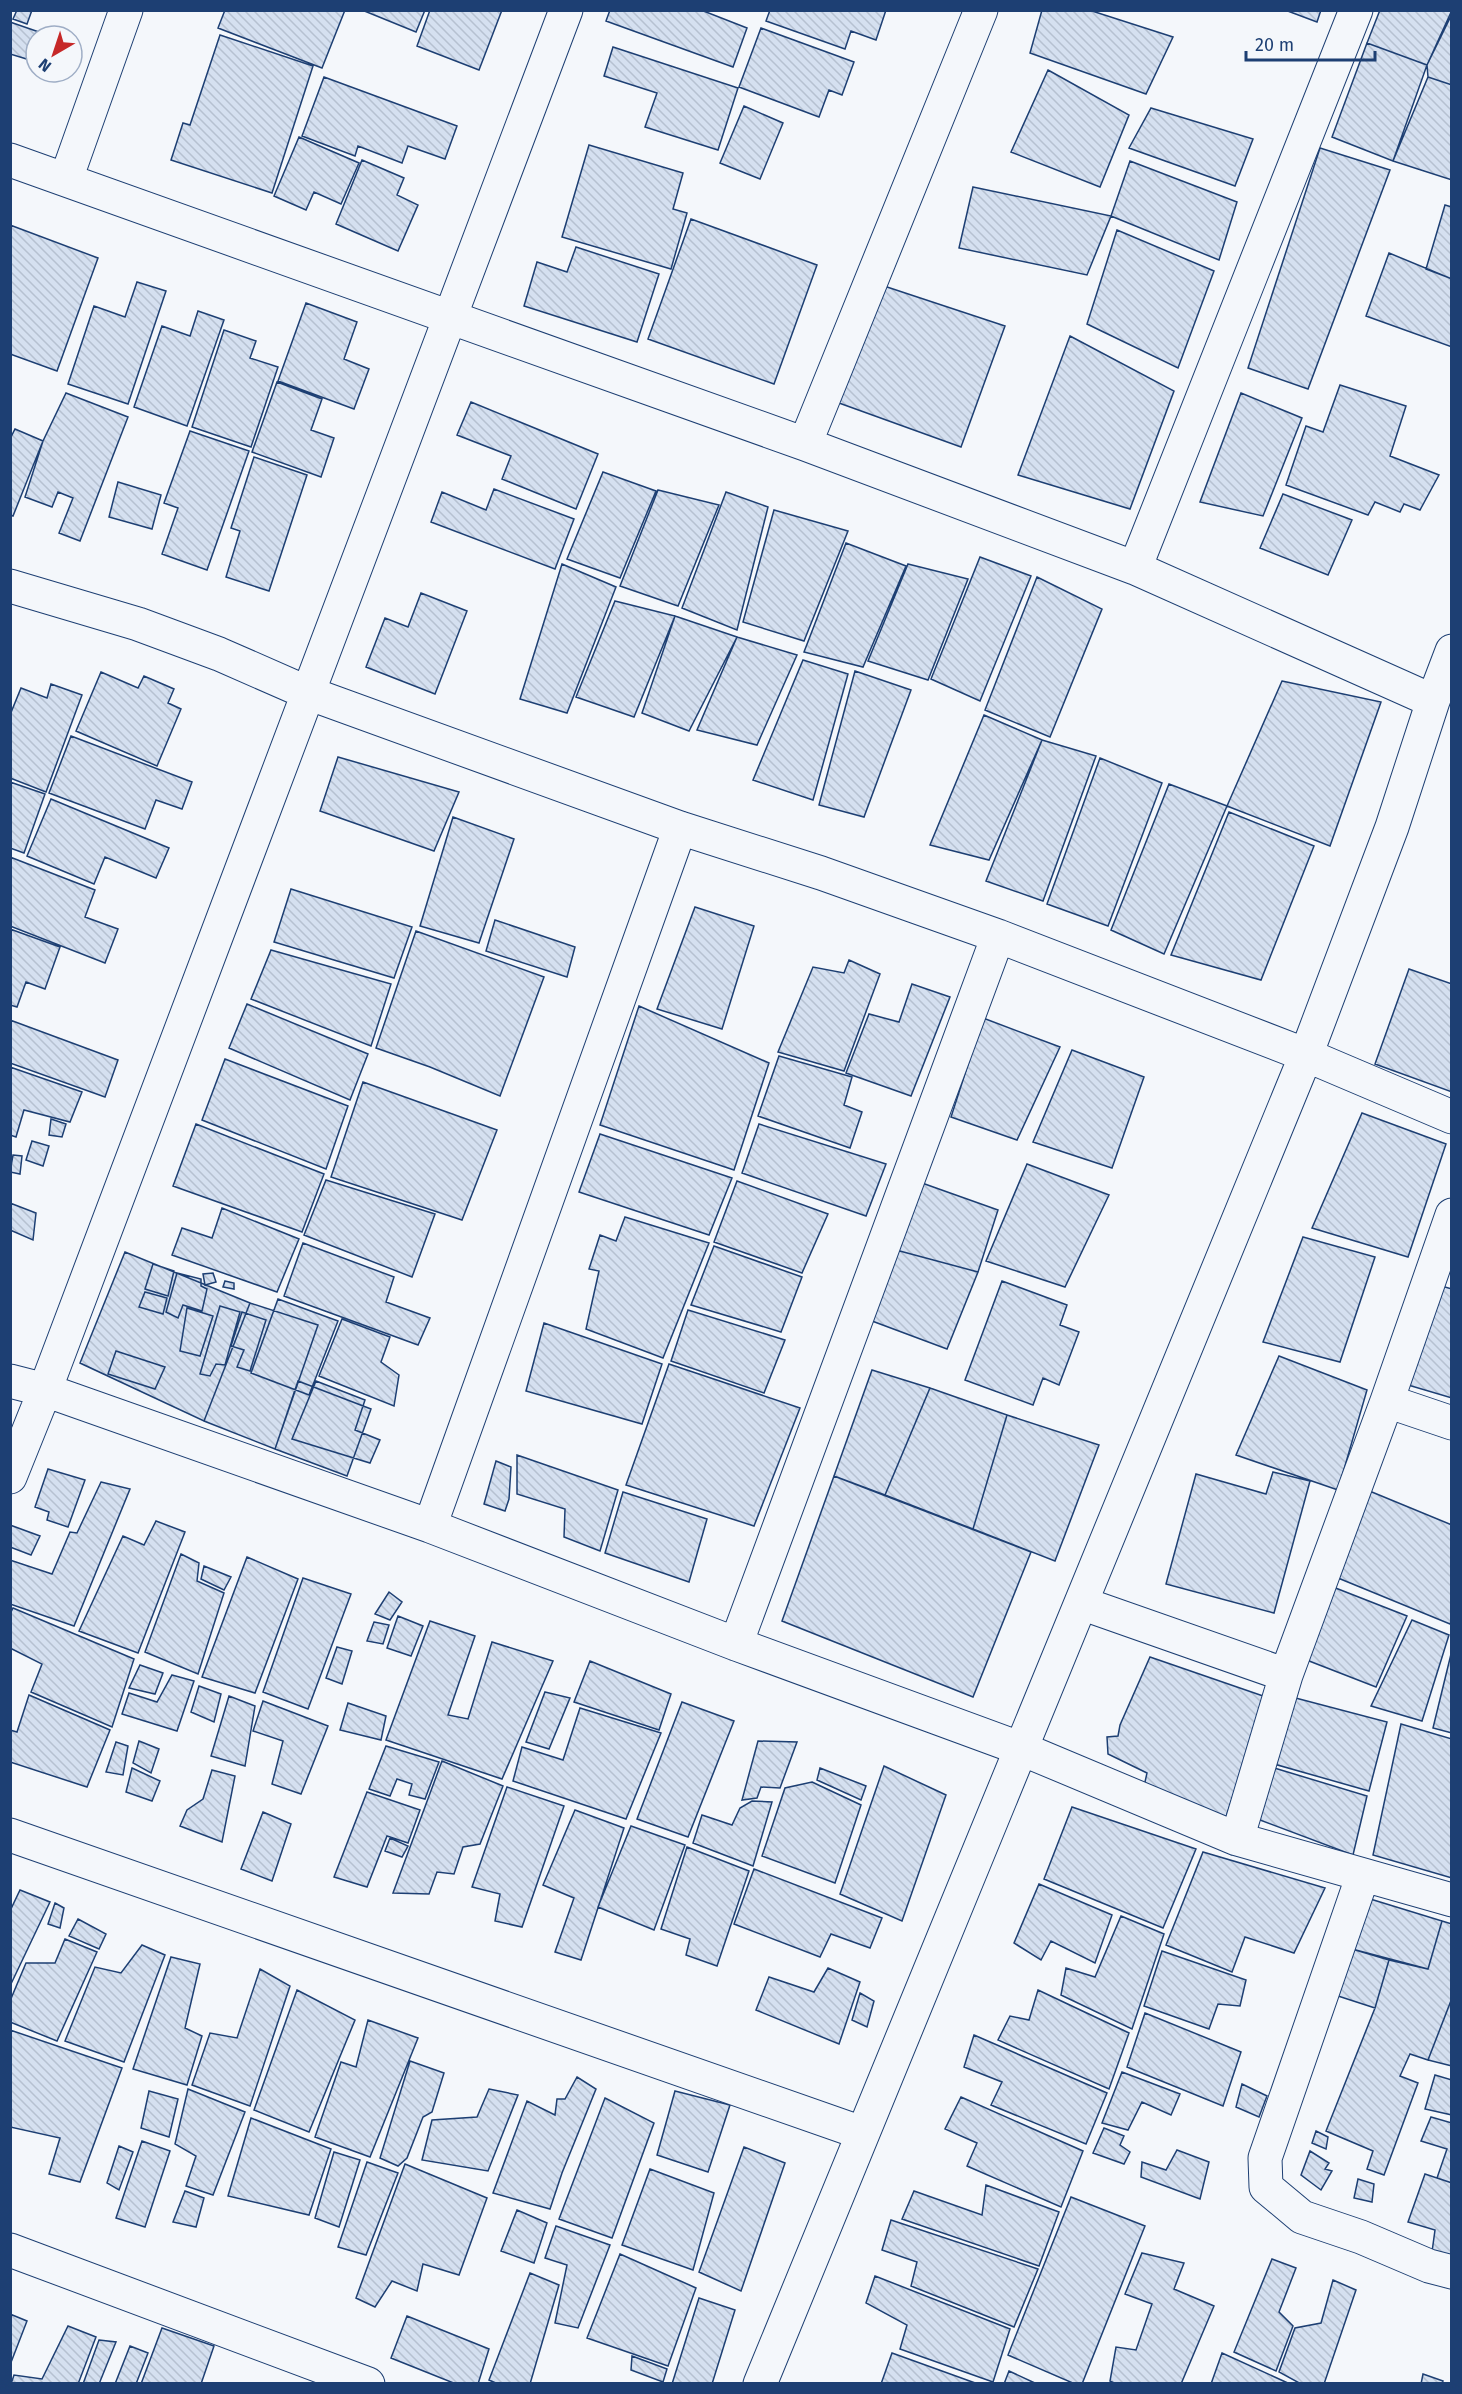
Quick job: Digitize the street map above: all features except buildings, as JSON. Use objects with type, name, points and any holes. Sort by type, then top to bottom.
[{"type":"street","points":[[66,179],[126,10]]},
{"type":"street","points":[[10,1477],[45,1390],[566,10]]},
{"type":"street","points":[[805,444],[981,10]]},
{"type":"street","points":[[1136,568],[1356,10]]},
{"type":"street","points":[[10,160],[805,444],[1136,568],[1433,701]]},
{"type":"street","points":[[10,586],[138,624],[219,654],[308,693],[680,828],[821,873],[998,936],[1306,1055],[1452,1117]]},
{"type":"street","points":[[760,2384],[1306,1055],[1392,827],[1433,701],[1452,651]]},
{"type":"street","points":[[430,1526],[680,828]]},
{"type":"street","points":[[736,1644],[998,936]]},
{"type":"street","points":[[1237,1839],[1286,1675],[1388,1401],[1452,1215]]},
{"type":"street","points":[[10,1381],[45,1390],[430,1526],[736,1644],[1022,1749],[1237,1839],[1452,1900]]},
{"type":"street","points":[[1388,1401],[1452,1423]]},
{"type":"street","points":[[1081,1603],[1286,1675]]},
{"type":"street","points":[[10,1835],[862,2133]]},
{"type":"street","points":[[1363,1875],[1265,2158],[1266,2187],[1302,2217],[1361,2237],[1429,2266],[1452,2272]]},
{"type":"street","points":[[10,2250],[368,2384]]}]
